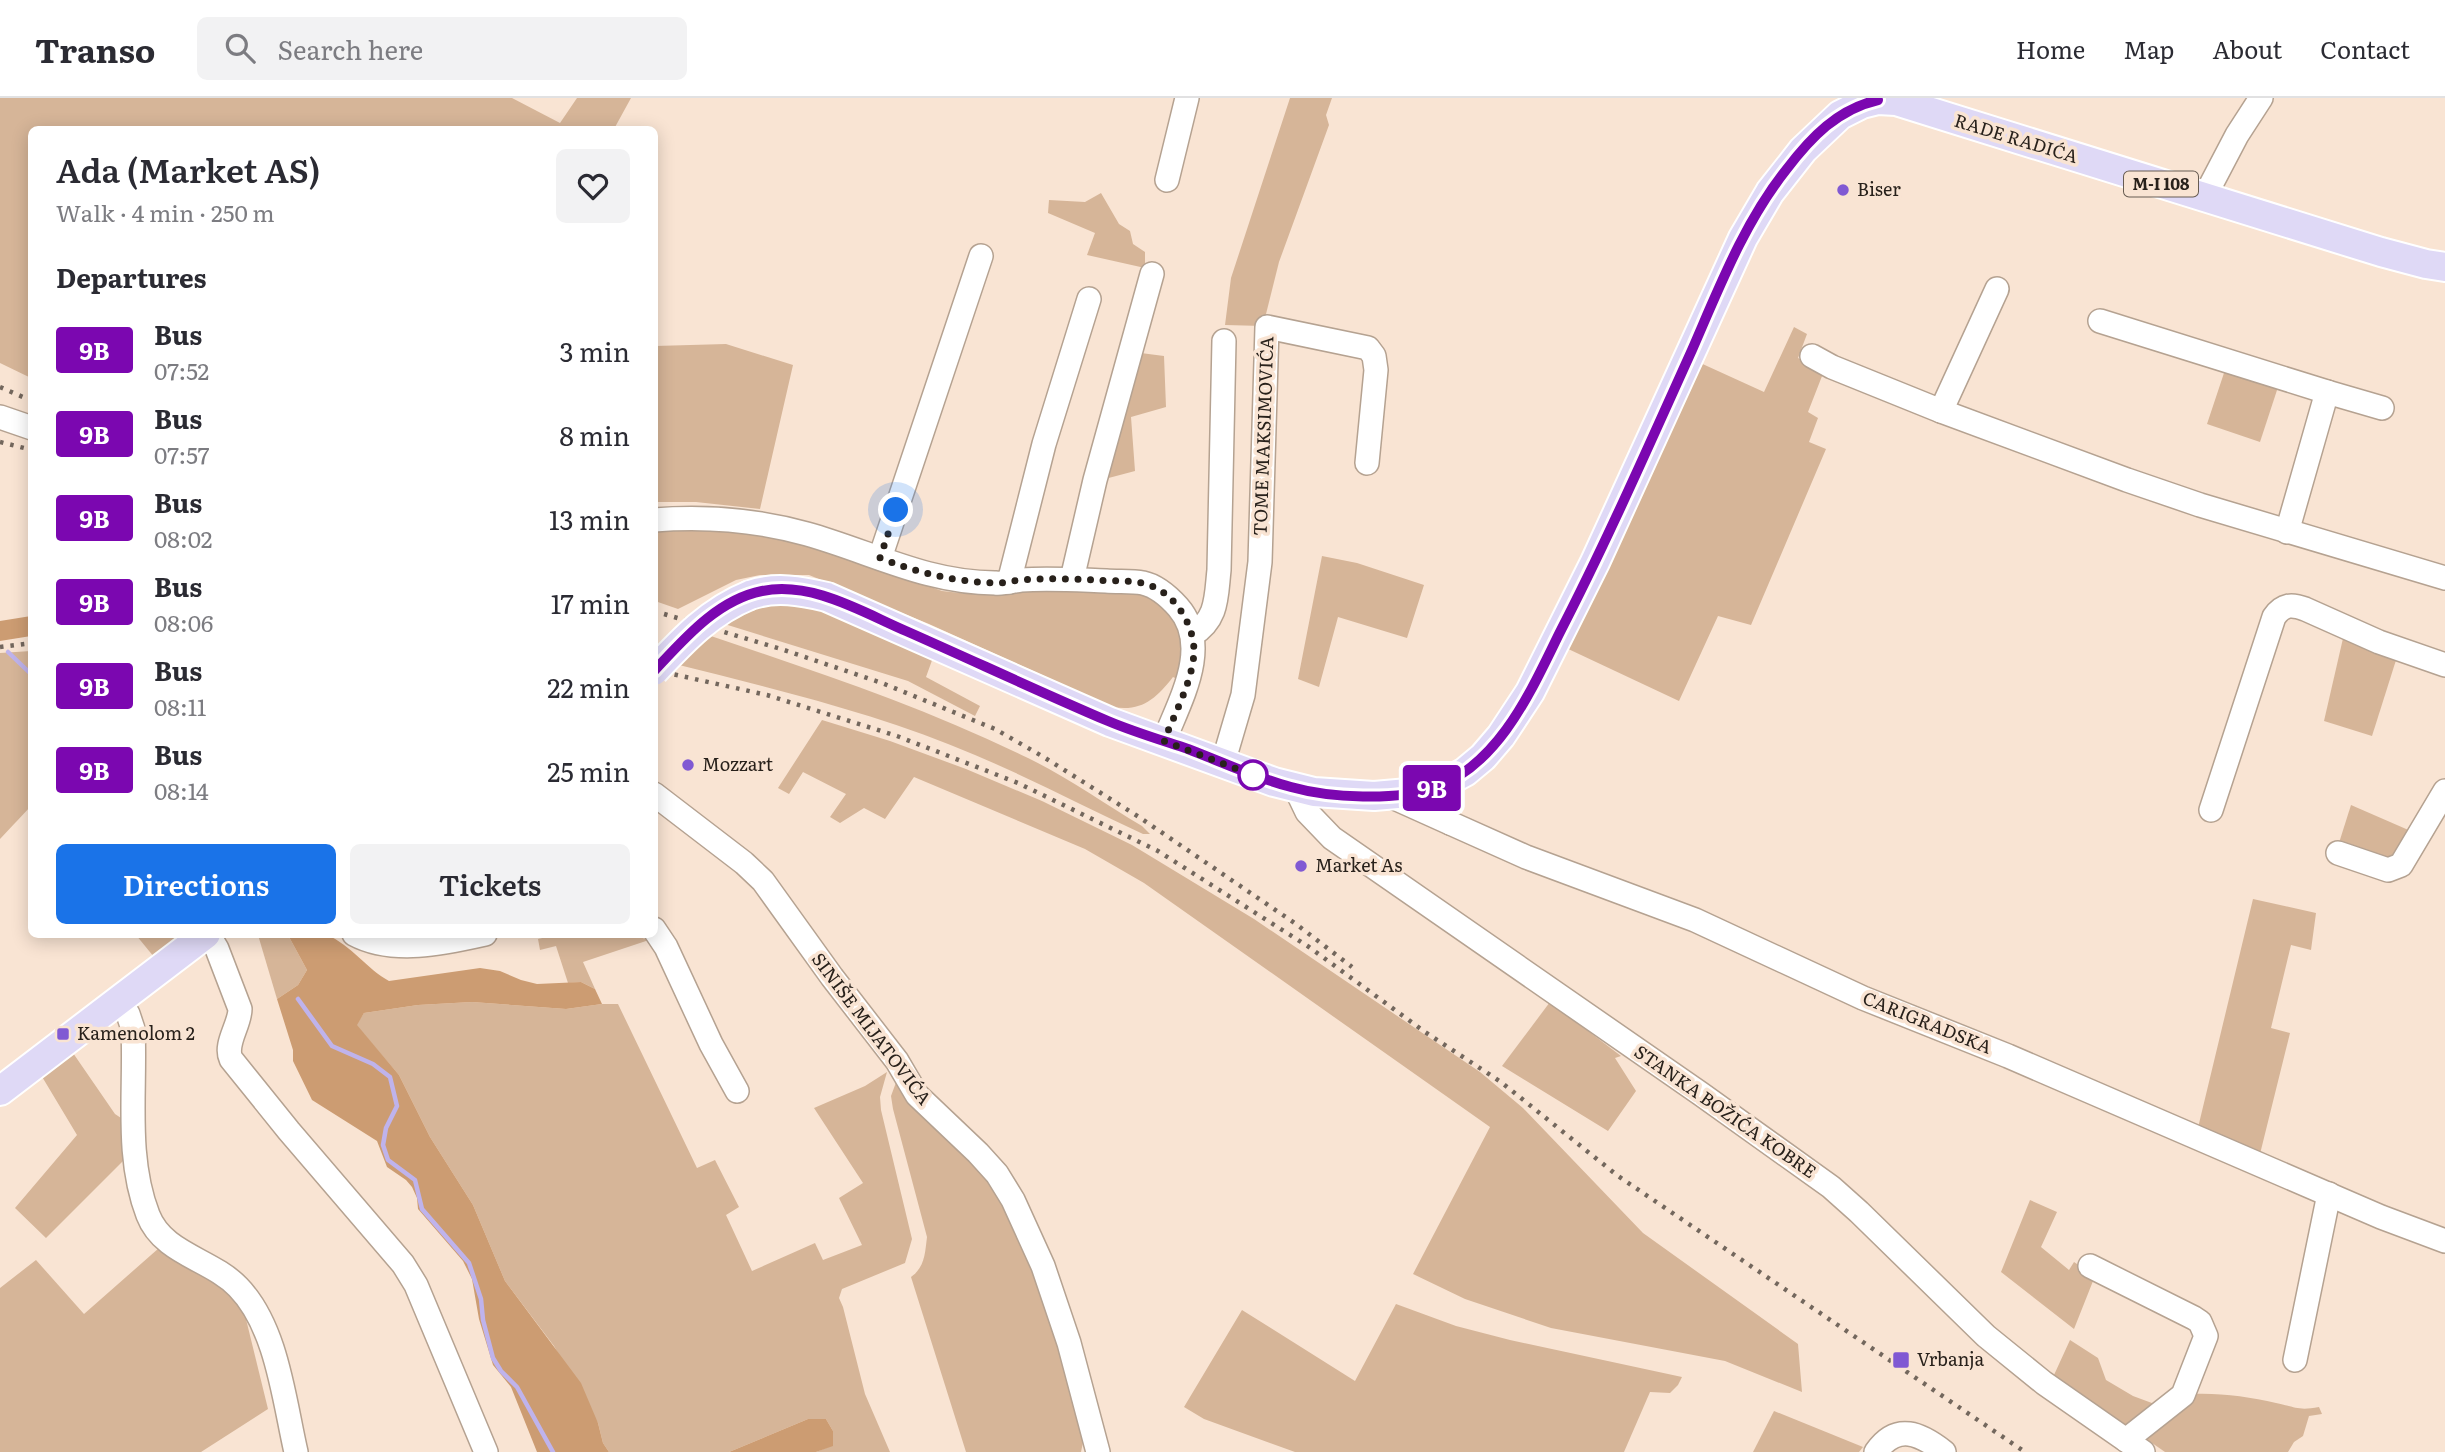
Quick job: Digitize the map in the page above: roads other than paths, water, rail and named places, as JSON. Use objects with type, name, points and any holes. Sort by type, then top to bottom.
[{"type":"main road","name":"RADE RADIĆA","points":[[658,667],[707,619],[735,601],[762,591],[787,590],[827,597],[1110,722],[1297,789],[1391,796],[1420,792],[1465,772],[1482,757],[1501,736],[1530,692],[1595,562],[1743,238],[1786,169],[1831,110],[1886,99],[2381,252],[2445,267]]},
{"type":"main road","points":[[0,1091],[202,938]]},
{"type":"street","points":[[1167,180],[1187,98]]},
{"type":"street","points":[[2204,198],[2237,135],[2261,98]]},
{"type":"street","points":[[880,558],[981,256]]},
{"type":"street","points":[[1072,579],[1098,467],[1152,274]]},
{"type":"street","points":[[1941,411],[1997,289]]},
{"type":"street","points":[[1009,582],[1044,444],[1088,299]]},
{"type":"street","points":[[2099,321],[2382,408]]},
{"type":"street","name":"TOME MAKSIMOVIĆA","points":[[1223,763],[1243,695],[1260,562],[1267,327],[1368,348],[1374,356],[1376,370],[1367,463]]},
{"type":"street","points":[[1192,635],[1210,620],[1219,570],[1224,341]]},
{"type":"street","points":[[1812,356],[1832,367],[1941,411],[2127,480],[2287,532],[2445,578]]},
{"type":"street","points":[[2287,532],[2327,392]]},
{"type":"street","points":[[0,417],[28,427]]},
{"type":"street","points":[[658,520],[743,520],[806,534],[923,574],[997,584],[1072,579],[1151,586],[1162,592],[1180,609],[1192,635],[1194,652],[1191,671],[1164,741]]},
{"type":"street","points":[[2211,810],[2274,617],[2285,606],[2296,606],[2379,642],[2445,665]]},
{"type":"street","points":[[1450,780],[1444,798],[1444,810],[1450,823]]},
{"type":"street","name":"STANKA BOŽIĆA KOBRE","points":[[1297,789],[1307,812],[1332,838],[1701,1094],[1830,1187],[1986,1336],[2044,1383],[2134,1446]]},
{"type":"street","points":[[2338,853],[2388,870],[2401,865],[2445,791]]},
{"type":"street","points":[[1320,827],[1324,809],[1344,794]]},
{"type":"street","name":"CARIGRADSKA","points":[[1391,796],[1527,857],[1695,920],[1863,998],[2021,1062],[2329,1195],[2445,1241]]},
{"type":"street","name":"SINIŠE MIJATOVIĆA","points":[[658,797],[744,863],[763,881],[897,1061],[918,1095],[996,1174],[1013,1200],[1043,1266],[1069,1343],[1098,1452]]},
{"type":"street","points":[[658,935],[710,1044],[737,1091]]},
{"type":"street","points":[[210,938],[217,949],[240,1009],[229,1051],[231,1059],[403,1264],[416,1285],[486,1452]]},
{"type":"street","points":[[365,938],[379,944],[396,945],[452,942],[468,938]]},
{"type":"street","points":[[118,1000],[128,1014],[133,1029],[133,1134],[141,1189],[148,1215],[154,1228],[167,1242],[233,1282],[250,1303],[275,1355],[296,1452]]},
{"type":"street","points":[[2295,1360],[2329,1195]]},
{"type":"street","points":[[2090,1266],[2194,1318],[2200,1322],[2206,1336],[2183,1395],[2134,1446]]},
{"type":"street","points":[[1877,1452],[1887,1440],[1897,1434],[1907,1433],[1917,1435],[1944,1452]]},
{"type":"waterway","points":[[8,652],[28,671]]},
{"type":"waterway","points":[[298,999],[332,1046],[373,1064],[390,1077],[397,1106],[386,1128],[383,1145],[388,1160],[415,1180],[422,1209],[469,1263],[481,1299],[483,1320],[493,1358],[501,1371],[517,1387],[553,1452]]},
{"type":"railway","points":[[0,387],[28,399]]},
{"type":"railway","points":[[0,442],[28,449]]},
{"type":"railway","points":[[658,612],[882,683],[995,729],[1139,817],[1296,924],[1352,967]]},
{"type":"railway","points":[[0,647],[28,644]]},
{"type":"railway","points":[[658,671],[767,695],[897,736],[1018,783],[1158,851],[1309,947],[1425,1032],[1501,1082],[1618,1176],[2025,1452]]},
{"type":"place","name":"Biser","points":[[1843,190]]},
{"type":"place","name":"Mozzart","points":[[688,765]]},
{"type":"place","name":"Market As","points":[[1301,866]]},
{"type":"place","name":"Kamenolom 2","points":[[63,1034]]},
{"type":"place","name":"Vrbanja","points":[[1901,1360]]}]
